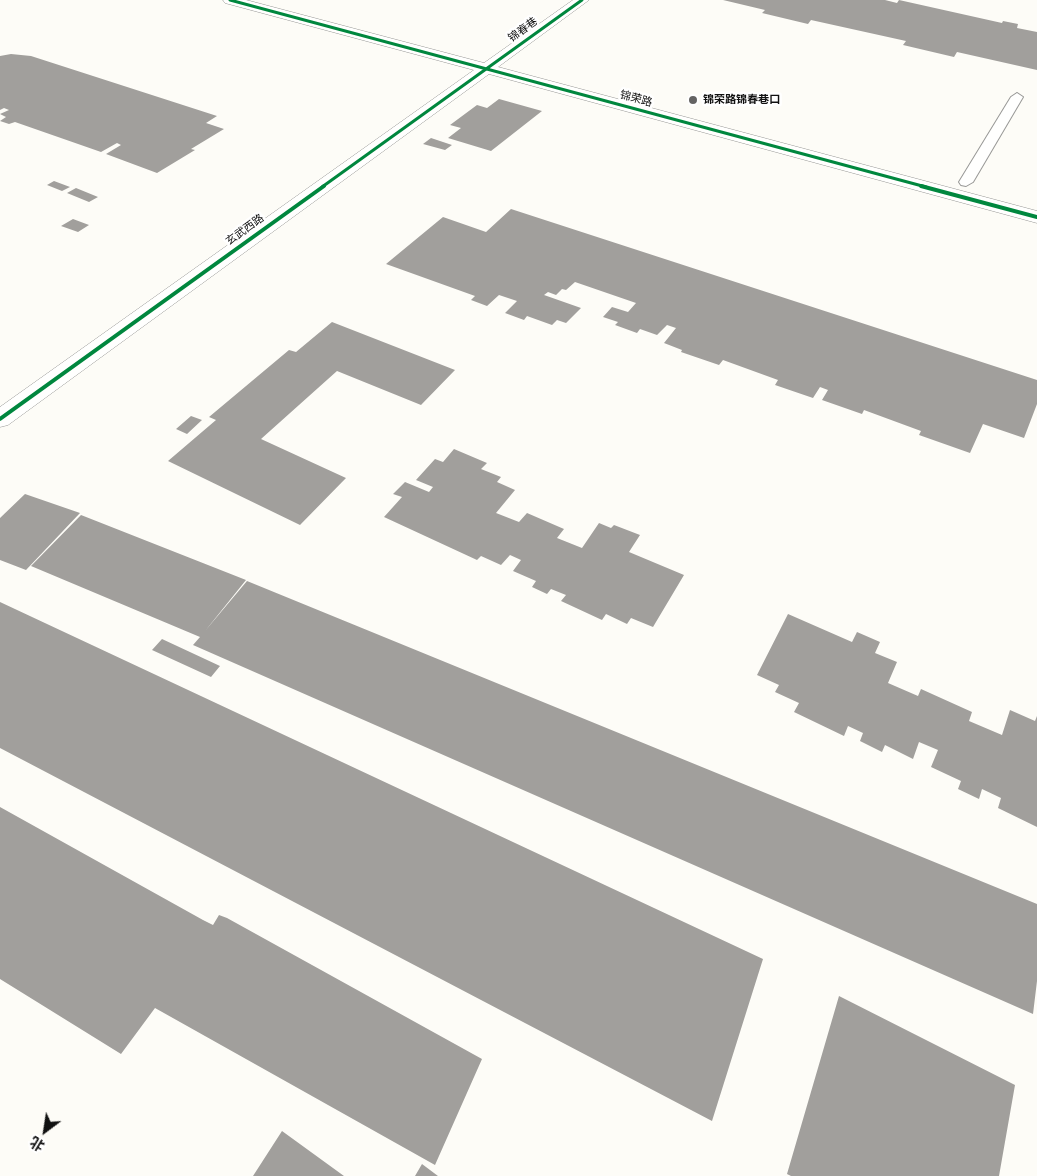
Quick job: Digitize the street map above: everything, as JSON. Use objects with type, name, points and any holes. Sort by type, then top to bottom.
[{"type":"street","name":"锦荣路","points":[[230,0],[1028,198]]},
{"type":"street","name":"锦荣路","points":[[279,0],[494,64],[1037,217]]},
{"type":"street","name":"锦春巷","points":[[494,64],[582,0]]},
{"type":"street","name":"玄武西路","points":[[0,418],[494,64]]},
{"type":"lane","points":[[966,182],[1017,97]]},
{"type":"building","points":[[723,0],[885,0],[897,3],[899,0],[1002,23],[1003,21],[1018,24],[1017,28],[1037,32],[1037,70],[957,52],[954,57],[903,45],[906,41],[811,20],[808,24],[762,13],[765,10]]},
{"type":"building","points":[[11,54],[31,56],[217,116],[206,123],[224,129],[191,149],[195,150],[157,173],[106,154],[121,145],[117,143],[101,152],[15,122],[9,124],[0,121],[6,117],[0,114],[9,110],[4,108],[0,110],[0,56]]},
{"type":"building","points":[[499,99],[542,111],[491,151],[448,138],[461,128],[450,125],[477,105],[487,108]]},
{"type":"building","points":[[431,138],[452,145],[445,150],[423,144]]},
{"type":"building","points":[[54,181],[70,187],[62,191],[47,185]]},
{"type":"building","points":[[76,188],[98,197],[89,202],[67,193]]},
{"type":"building","points":[[511,209],[1037,380],[1037,404],[1024,438],[983,424],[970,453],[919,435],[921,431],[864,410],[862,414],[822,400],[828,390],[820,387],[813,398],[775,385],[778,380],[723,360],[719,365],[681,352],[682,350],[664,343],[676,328],[667,325],[657,335],[640,329],[637,333],[615,325],[618,322],[603,317],[612,307],[628,312],[636,303],[575,282],[566,290],[562,289],[556,295],[548,292],[544,295],[581,308],[566,323],[557,320],[552,325],[527,316],[524,320],[505,313],[517,301],[499,295],[487,306],[471,300],[475,296],[386,264],[443,217],[486,232]]},
{"type":"building","points":[[73,219],[89,225],[78,232],[61,226]]},
{"type":"building","points":[[332,322],[455,370],[421,405],[337,371],[261,439],[346,478],[300,525],[168,461],[216,420],[209,417],[289,350],[296,352]]},
{"type":"building","points":[[191,416],[202,420],[187,434],[176,429]]},
{"type":"building","points":[[454,449],[487,463],[481,469],[501,477],[497,482],[515,490],[496,513],[519,522],[527,513],[564,529],[557,538],[582,548],[599,523],[611,528],[614,525],[640,535],[629,552],[684,575],[653,627],[631,618],[627,624],[606,614],[602,620],[561,601],[566,595],[551,589],[547,594],[532,587],[536,581],[513,571],[521,560],[510,555],[501,565],[481,556],[477,560],[384,517],[402,497],[393,494],[405,482],[429,492],[433,487],[416,480],[435,459],[443,462]]},
{"type":"building","points":[[25,494],[80,513],[26,570],[0,560],[0,518]]},
{"type":"building","points":[[81,515],[246,580],[205,631],[247,581],[1037,904],[1037,981],[1033,1014],[193,645],[200,637],[31,566]]},
{"type":"building","points":[[0,602],[763,959],[712,1121],[0,748]]},
{"type":"building","points":[[788,614],[852,642],[857,632],[880,642],[875,653],[897,662],[888,683],[918,696],[921,689],[972,712],[969,721],[1002,735],[1010,710],[1035,721],[1037,716],[1037,827],[998,808],[1001,798],[982,789],[979,799],[958,789],[961,781],[931,767],[938,750],[919,742],[913,759],[885,745],[882,752],[860,741],[863,733],[848,726],[844,736],[794,712],[799,703],[775,692],[779,685],[757,675]]},
{"type":"building","points":[[162,639],[220,666],[211,677],[152,650]]},
{"type":"building","points":[[0,807],[213,925],[219,915],[227,918],[482,1059],[435,1165],[155,1008],[121,1054],[0,979]]},
{"type":"building","points":[[839,996],[1015,1085],[999,1176],[791,1176],[787,1174]]},
{"type":"building","points":[[282,1131],[344,1176],[253,1176]]},
{"type":"building","points":[[422,1164],[438,1176],[415,1176]]},
{"type":"cycle path","points":[[230,0],[1037,217]]},
{"type":"cycle path","points":[[0,419],[582,0]]},
{"type":"place","name":"锦荣路锦春巷口","points":[[693,100]]}]
